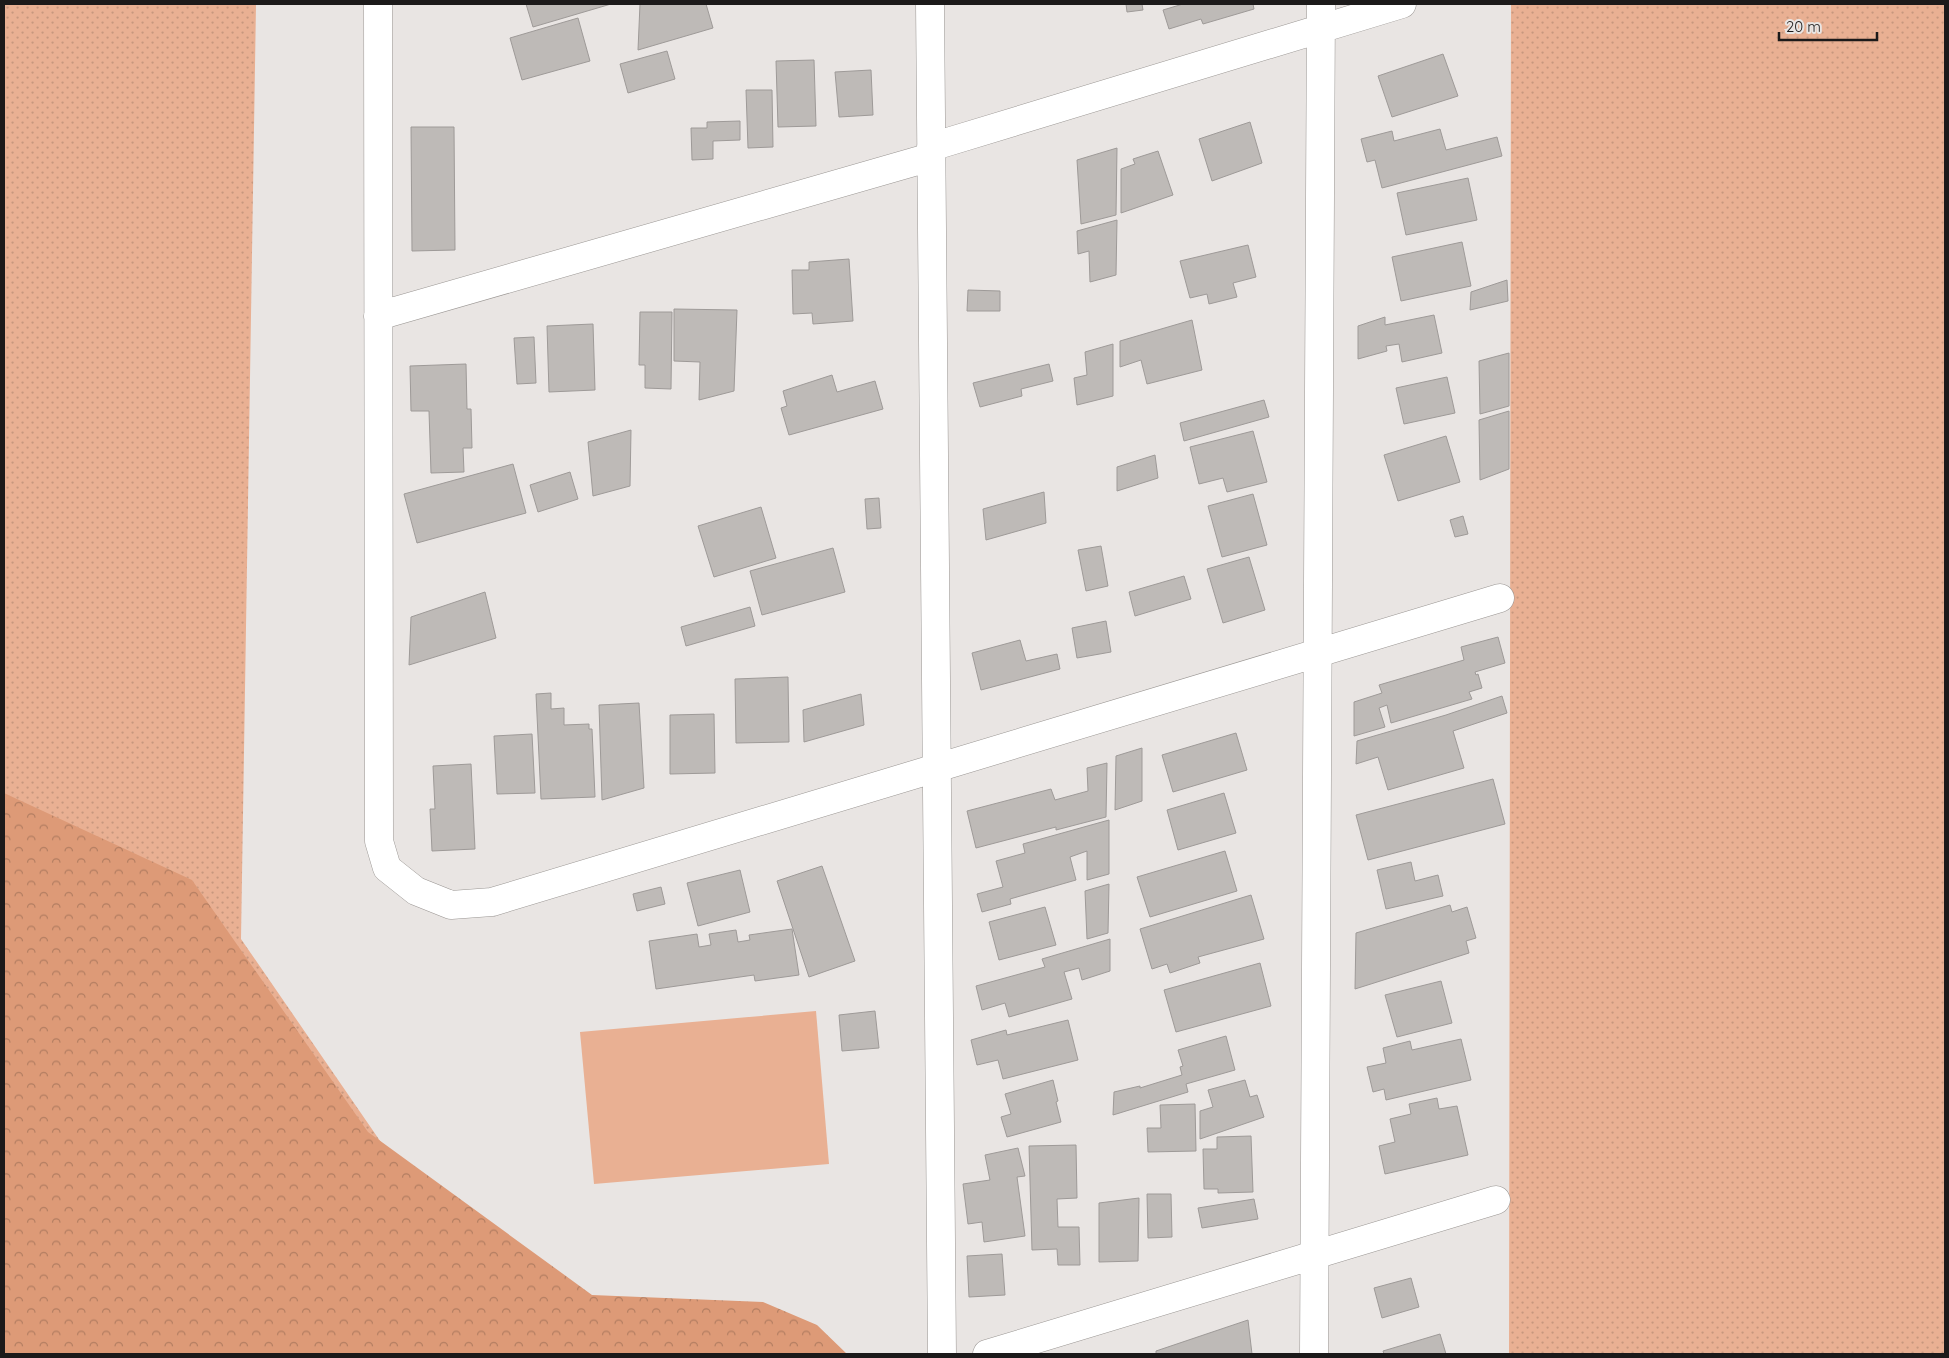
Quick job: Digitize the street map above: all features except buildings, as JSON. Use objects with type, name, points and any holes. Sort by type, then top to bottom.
[{"type":"street","points":[[378,4],[379,842],[387,868],[416,891],[451,905],[492,902],[1500,598]]},
{"type":"street","points":[[930,4],[942,1354]]},
{"type":"street","points":[[378,316],[931,152],[1321,16],[1402,4]]},
{"type":"street","points":[[1314,1354],[1321,16]]},
{"type":"street","points":[[987,1354],[1496,1200]]},
{"type":"shaded area","points":[[4,4],[256,4],[241,939],[438,1225],[4,1354]]},
{"type":"shaded area","points":[[1511,4],[1945,4],[1945,1354],[1509,1354]]},
{"type":"shaded area","points":[[816,1011],[829,1164],[594,1184],[580,1032]]},
{"type":"green space","points":[[4,793],[192,880],[368,1132],[592,1295],[763,1302],[817,1325],[847,1354],[4,1354]]}]
